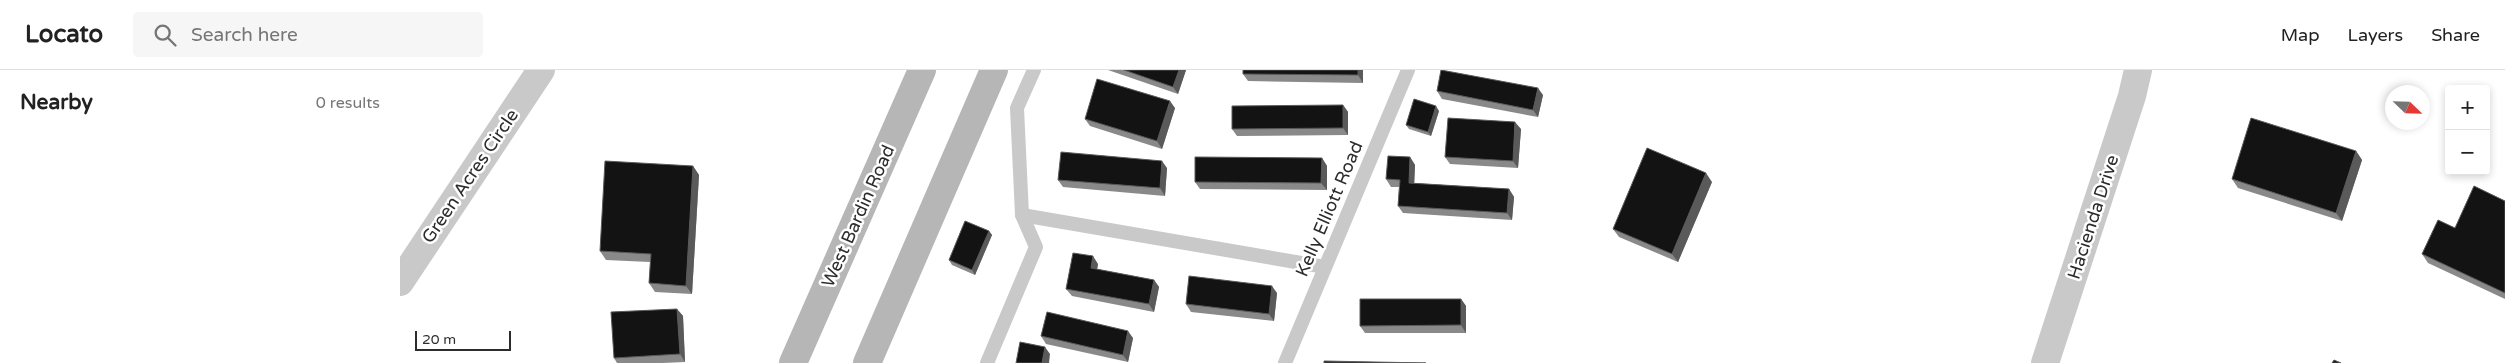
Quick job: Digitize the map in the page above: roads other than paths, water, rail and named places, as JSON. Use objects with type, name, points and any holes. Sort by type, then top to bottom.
[{"type":"street","name":"Green Acres Circle","points":[[400,282],[541,70]]},
{"type":"street","name":"West Bardin Road","points":[[794,363],[922,70]]},
{"type":"street","points":[[867,363],[994,70]]},
{"type":"street","name":"Hacienda Drive","points":[[2045,363],[2132,96],[2138,70]]},
{"type":"lane","points":[[987,363],[1036,247],[1022,214],[1017,108],[1034,70]]},
{"type":"lane","name":"Kelly Elliott Road","points":[[1285,363],[1408,70]]},
{"type":"lane","points":[[1022,214],[1325,267]]}]
